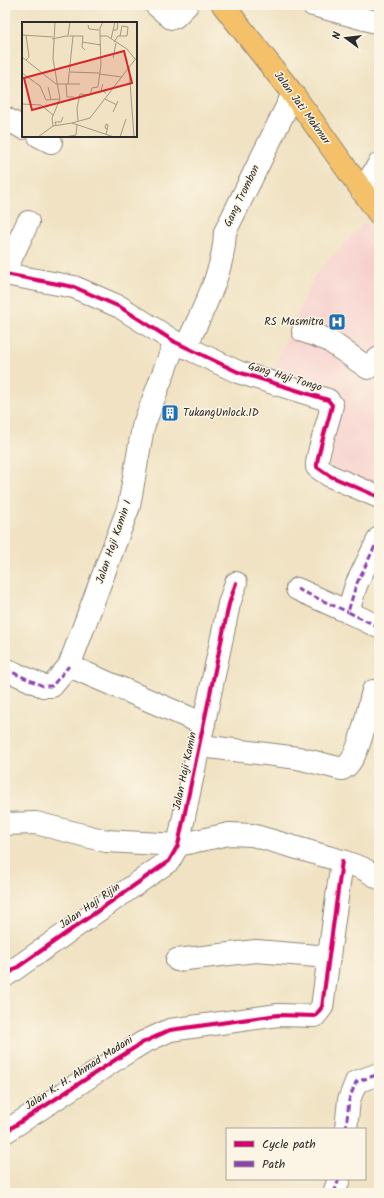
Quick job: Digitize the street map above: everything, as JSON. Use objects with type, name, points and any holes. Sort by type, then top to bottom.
[{"type":"main road","name":"Jalan Jati Makmur","points":[[223,5],[293,94],[379,214]]},
{"type":"street","points":[[156,5],[171,18],[175,18],[187,5]]},
{"type":"street","points":[[313,5],[379,23]]},
{"type":"street","name":"Gang Trombon","points":[[181,345],[217,276],[225,248],[225,232],[293,94]]},
{"type":"street","points":[[5,118],[22,127]]},
{"type":"street","points":[[362,191],[379,164]]},
{"type":"street","points":[[5,271],[28,222]]},
{"type":"street","points":[[5,274],[74,287],[120,307],[181,345]]},
{"type":"street","points":[[303,331],[328,340],[368,368],[379,358]]},
{"type":"street","name":"Gang Haji Tongo","points":[[181,345],[238,372],[328,400],[332,405],[330,417],[317,459],[317,467],[330,476],[379,497]]},
{"type":"street","name":"Jalan Haji Kamin I","points":[[5,669],[43,686],[52,686],[69,666],[129,506],[143,427],[181,345]]},
{"type":"street","points":[[348,612],[356,585],[379,538]]},
{"type":"street","points":[[204,724],[229,604],[236,583]]},
{"type":"street","points":[[297,589],[379,627]]},
{"type":"street","name":"Jalan Haji Kamin","points":[[69,666],[204,724],[201,746],[178,845]]},
{"type":"street","points":[[201,746],[298,758],[342,769],[350,763],[359,744],[373,691]]},
{"type":"street","points":[[5,824],[36,823],[106,841],[178,845],[229,834],[252,835],[342,861],[362,868],[379,878]]},
{"type":"street","name":"Jalan Haji Rijin","points":[[5,976],[169,861],[178,845]]},
{"type":"street","name":"Jalan K. H. Ahmad Madani","points":[[5,1132],[142,1043],[170,1030],[278,1015],[314,1016],[322,1007],[342,861]]},
{"type":"street","points":[[177,960],[256,951],[329,957]]},
{"type":"street","points":[[346,1128],[349,1100],[356,1082],[379,1074]]},
{"type":"street","points":[[334,1193],[339,1180]]},
{"type":"shaded area","name":"RS Masmitra","points":[[366,220],[379,236],[379,488],[324,462],[320,387],[273,370],[315,274]]},
{"type":"marked path","points":[[379,538],[356,585],[348,612],[379,627]]},
{"type":"marked path","points":[[297,589],[348,612]]},
{"type":"marked path","points":[[5,669],[43,686],[52,686],[69,666]]},
{"type":"marked path","points":[[346,1128],[349,1100],[356,1082],[379,1074]]},
{"type":"marked path","points":[[334,1193],[339,1180]]},
{"type":"cycle path","points":[[5,274],[74,287],[120,307],[175,342],[238,372],[328,400],[332,405],[318,456],[317,467],[330,476],[379,497]]},
{"type":"cycle path","points":[[5,976],[169,861],[178,845],[229,604],[236,583]]},
{"type":"cycle path","points":[[5,1132],[142,1043],[170,1030],[278,1015],[315,1016],[322,1007],[342,861]]},
{"type":"place","name":"RS Masmitra","points":[[337,322]]},
{"type":"place","name":"TukangUnlock.ID","points":[[170,413]]}]
